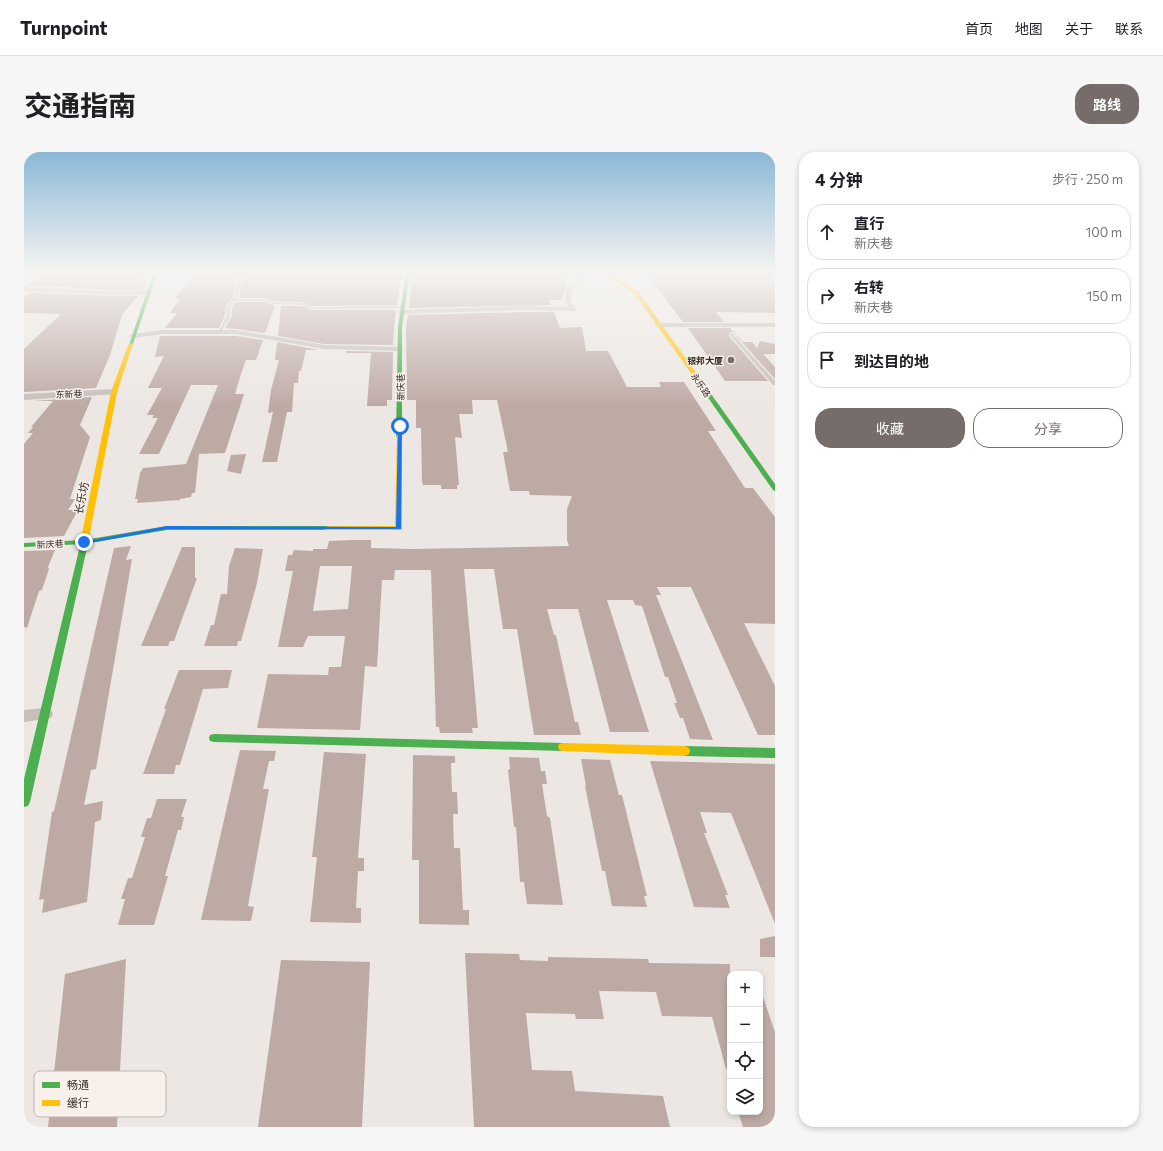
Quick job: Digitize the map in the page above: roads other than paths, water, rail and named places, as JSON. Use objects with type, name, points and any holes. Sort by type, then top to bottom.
[{"type":"street","name":"长乐坊","points":[[24,802],[84,542],[114,392],[140,316]]},
{"type":"street","points":[[133,336],[163,332],[236,332],[324,346],[400,349],[401,316]]},
{"type":"street","name":"永乐路","points":[[653,316],[659,325],[668,333],[775,489]]},
{"type":"street","points":[[659,325],[775,325]]},
{"type":"street","name":"新庆巷","points":[[24,545],[84,542],[167,528],[399,528],[400,349]]},
{"type":"street","name":"东新巷","points":[[24,397],[114,392]]},
{"type":"street","points":[[758,465],[769,465]]},
{"type":"street","points":[[24,716],[45,714]]},
{"type":"street","points":[[214,738],[775,753]]},
{"type":"lane","points":[[219,332],[228,316]]},
{"type":"lane","points":[[731,334],[775,384]]},
{"type":"place","name":"银邦大厦","points":[[731,360]]}]
